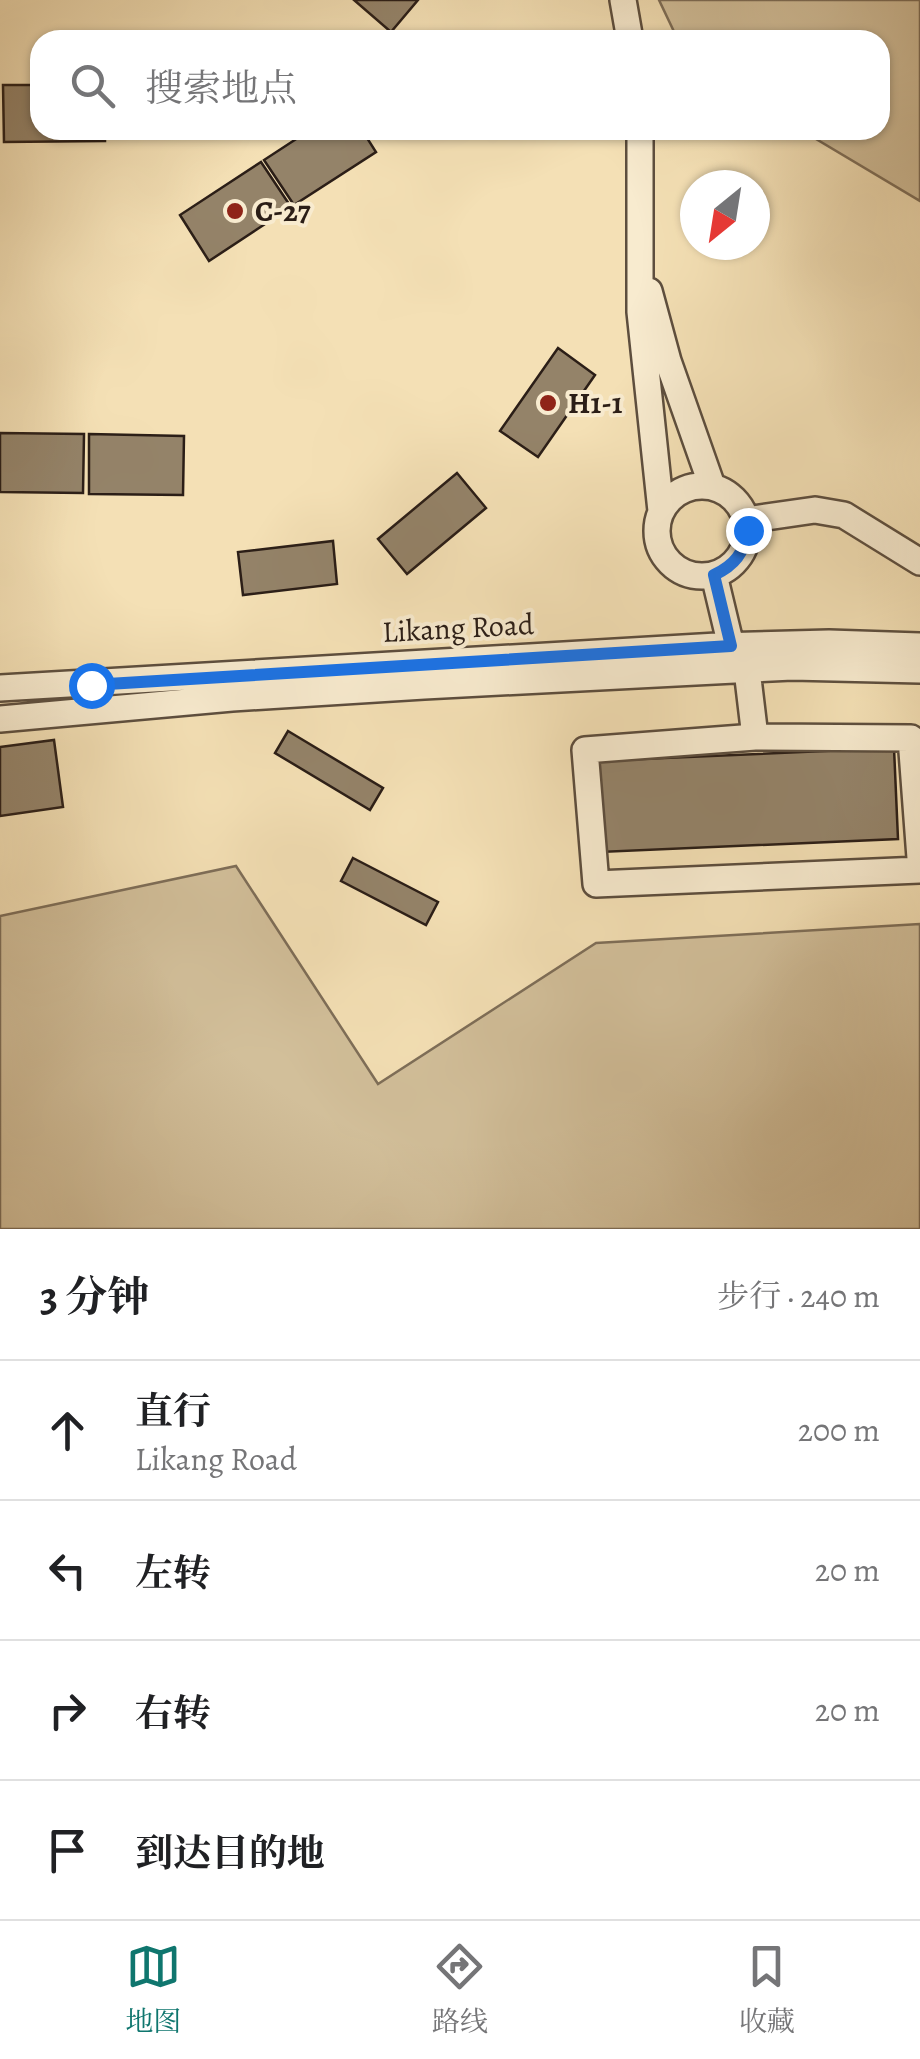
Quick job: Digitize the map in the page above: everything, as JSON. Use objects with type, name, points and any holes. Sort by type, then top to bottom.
[{"type":"street","points":[[623,0],[628,30]]},
{"type":"street","points":[[640,140],[640,312],[661,511],[658,540],[673,566],[686,573],[714,575],[738,559],[746,546],[746,520],[738,502],[712,486],[682,490],[661,511]]},
{"type":"street","points":[[641,267],[712,486]]},
{"type":"street","points":[[746,520],[815,510],[844,515],[920,562]]},
{"type":"street","points":[[714,575],[731,646]]},
{"type":"street","name":"Likang Road","points":[[0,688],[731,646],[920,646]]},
{"type":"street","name":"Likang Road","points":[[0,720],[232,698],[747,670],[862,666],[920,670]]},
{"type":"street","points":[[747,670],[755,738]]},
{"type":"street","points":[[920,858],[911,738],[755,738],[585,750],[596,884],[920,870]]},
{"type":"shaded area","points":[[659,0],[920,0],[920,201],[818,140],[890,140],[890,30],[673,30]]},
{"type":"shaded area","points":[[236,866],[378,1084],[596,943],[920,924],[920,1229],[0,1229],[0,916]]},
{"type":"building","points":[[354,0],[418,0],[389,30]]},
{"type":"building","points":[[3,85],[30,85],[30,140],[105,140],[105,141],[4,142]]},
{"type":"building","name":"C-27","points":[[295,140],[368,140],[376,152],[294,205],[264,160]]},
{"type":"building","name":"C-27","points":[[261,162],[291,207],[209,261],[180,215]]},
{"type":"building","name":"H1-1","points":[[558,348],[595,375],[538,457],[500,431]]},
{"type":"building","points":[[0,433],[84,434],[83,493],[0,492]]},
{"type":"building","points":[[89,434],[184,436],[183,495],[89,494]]},
{"type":"building","points":[[457,473],[486,508],[407,574],[378,539]]},
{"type":"building","points":[[333,541],[337,584],[243,595],[238,552]]},
{"type":"building","points":[[288,731],[383,788],[370,810],[275,753]]},
{"type":"building","points":[[54,740],[63,807],[0,816],[0,747]]},
{"type":"building","points":[[894,748],[898,839],[600,852],[595,761]]},
{"type":"building","points":[[353,858],[438,902],[426,925],[341,881]]},
{"type":"place","name":"C-27","points":[[235,211]]},
{"type":"place","name":"H1-1","points":[[548,403]]},
{"type":"route","points":[[91,685],[731,646],[714,575],[738,559],[746,546],[748,530]]}]
